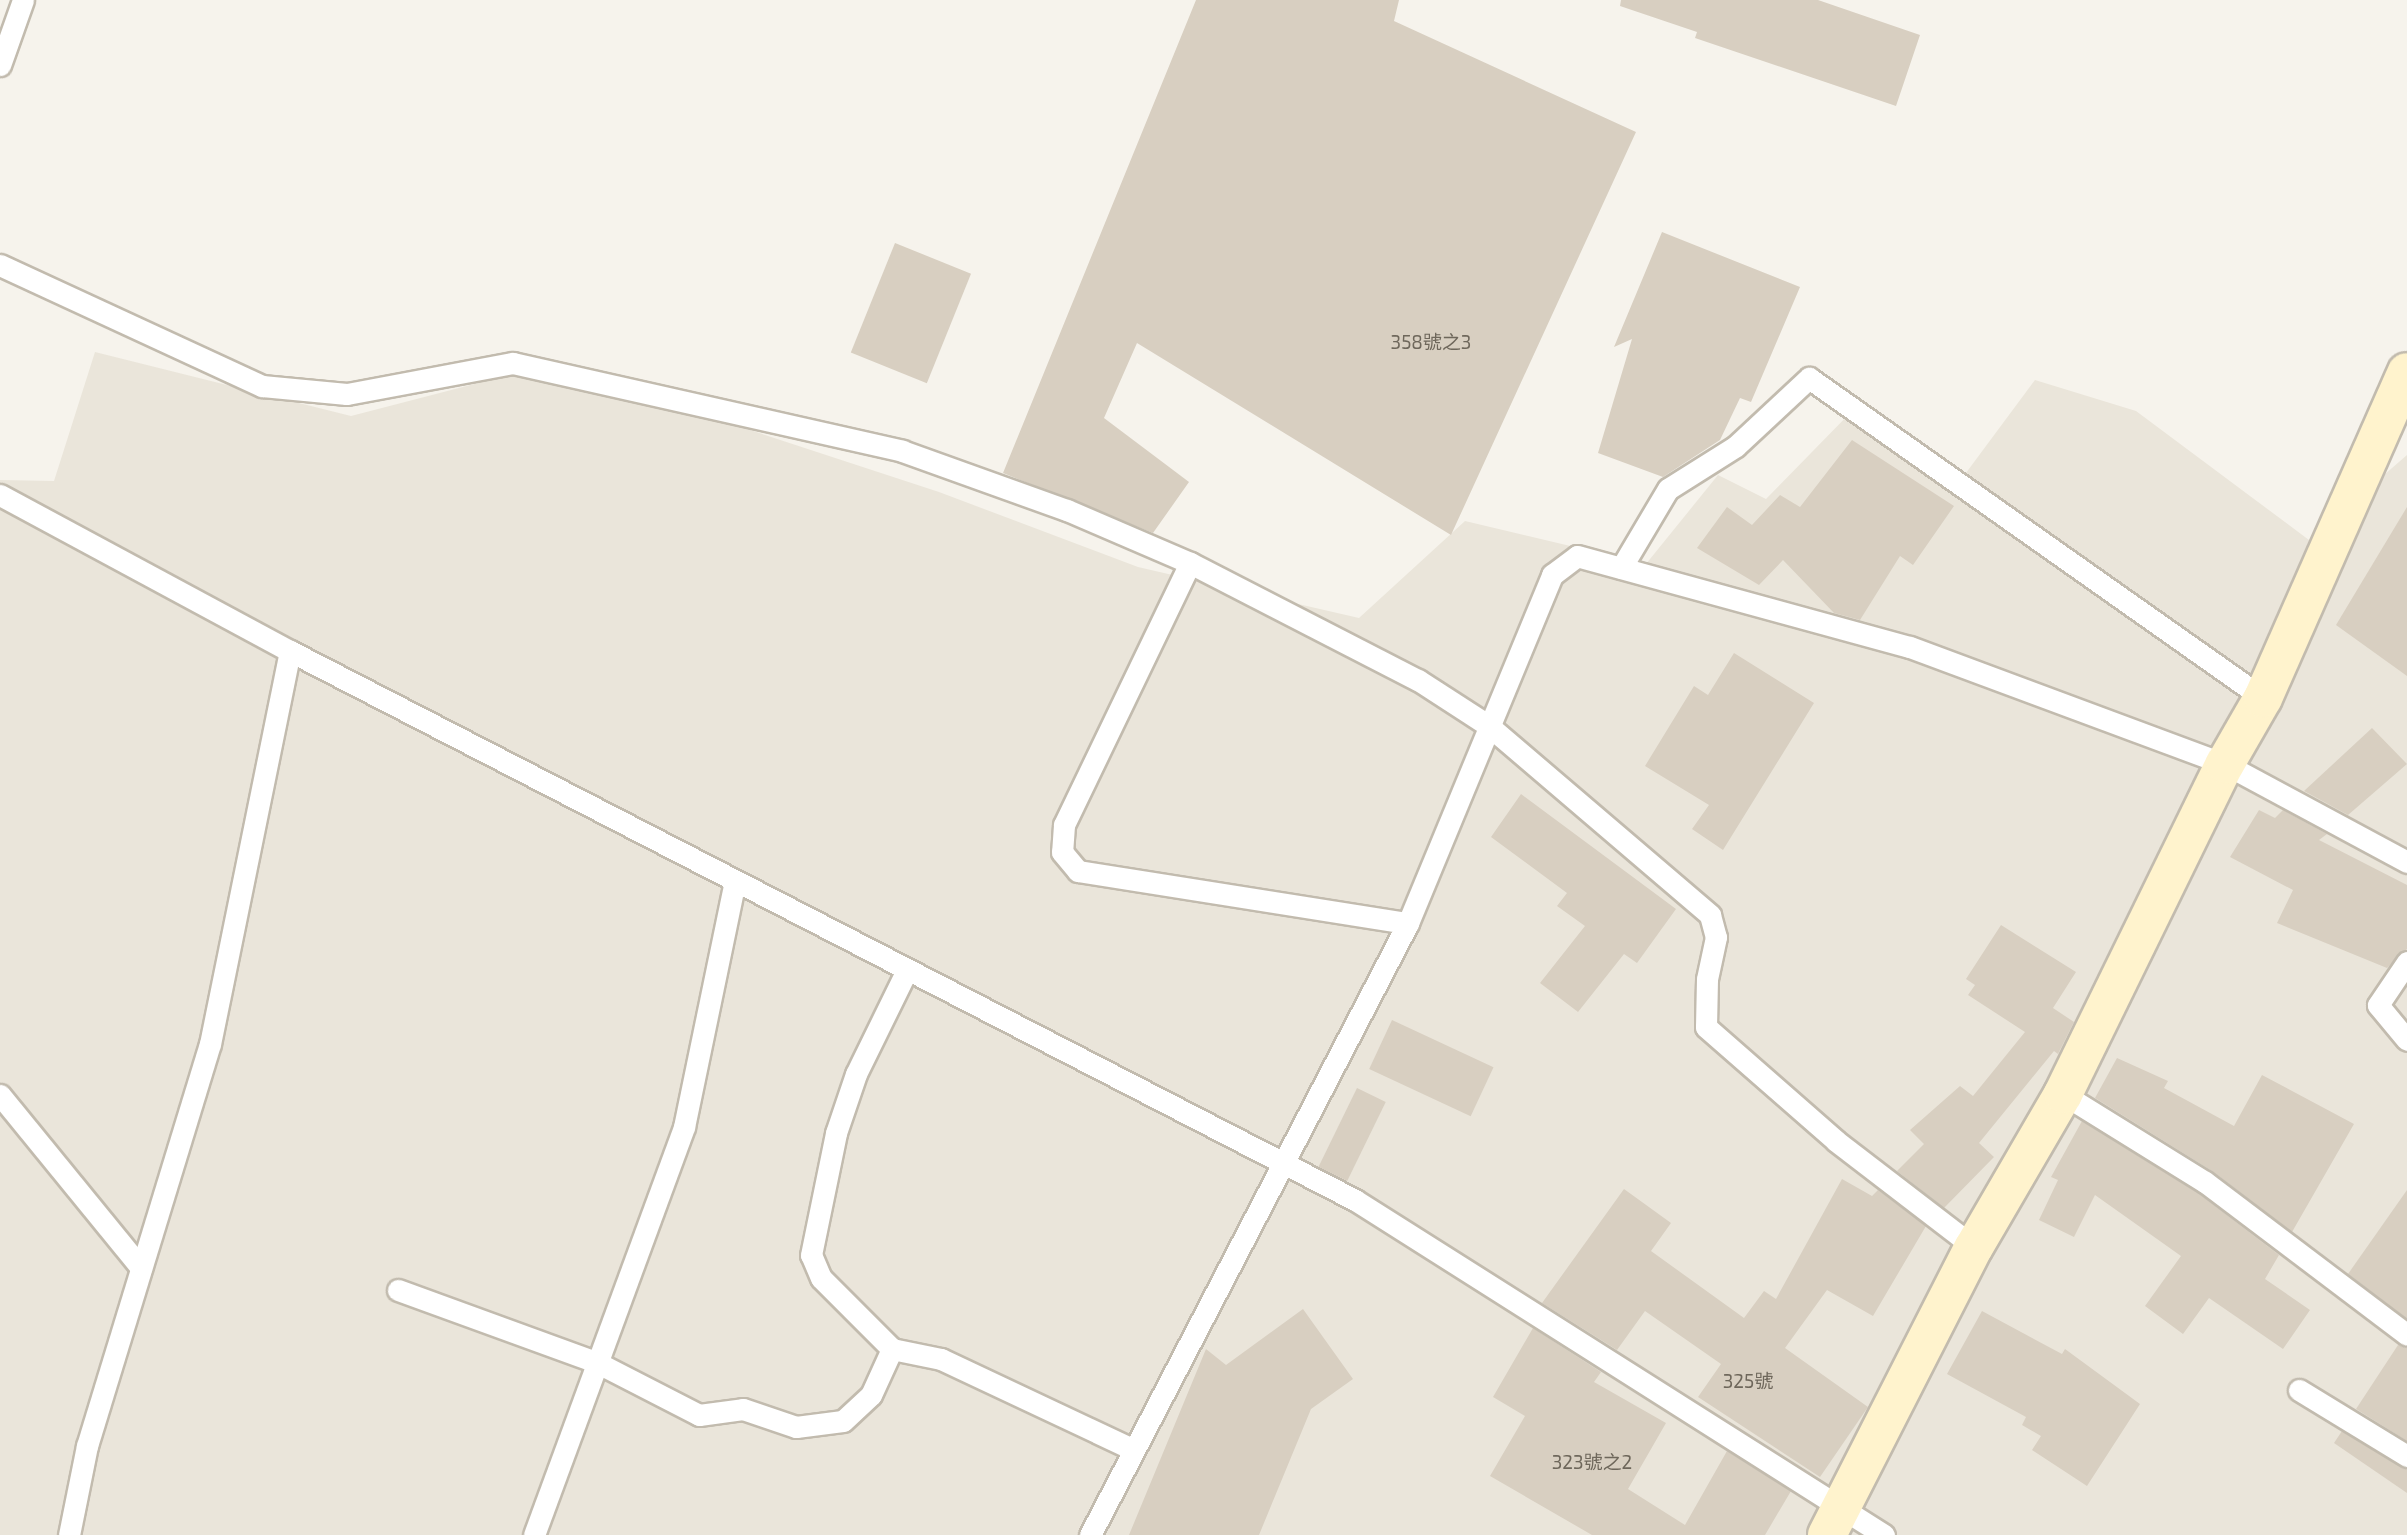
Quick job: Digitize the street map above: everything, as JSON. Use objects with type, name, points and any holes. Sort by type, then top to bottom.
[{"type":"street","points":[[1836,1521],[1974,1247],[2063,1094],[2225,764],[2263,698],[2407,372]]},
{"type":"lane","points":[[0,65],[23,0]]},
{"type":"lane","points":[[0,265],[262,386],[346,394],[513,363],[902,451],[1067,510],[1190,563],[1418,680],[1489,726],[1710,915],[1716,937],[1706,1027],[1836,1141],[1974,1247]]},
{"type":"lane","points":[[1621,568],[1668,489],[1736,446],[1809,378],[2263,698]]},
{"type":"lane","points":[[0,495],[290,651],[1355,1200],[1836,1521],[1884,1535]]},
{"type":"lane","points":[[1090,1535],[1408,923],[1552,575],[1577,556],[1910,647],[2225,764],[2407,862]]},
{"type":"lane","points":[[1190,563],[1064,825],[1062,852],[1079,871],[1408,923]]},
{"type":"lane","points":[[69,1535],[87,1446],[210,1044],[290,651]]},
{"type":"lane","points":[[534,1535],[684,1128],[735,881]]},
{"type":"lane","points":[[2407,962],[2378,1005],[2407,1040]]},
{"type":"lane","points":[[907,970],[856,1074],[836,1133],[811,1255],[821,1278],[892,1349],[941,1359],[1134,1450]]},
{"type":"lane","points":[[2063,1094],[2205,1182],[2407,1335]]},
{"type":"lane","points":[[0,1096],[141,1268]]},
{"type":"lane","points":[[398,1290],[596,1362],[699,1415],[743,1409],[796,1427],[843,1421],[871,1395],[892,1349]]},
{"type":"lane","points":[[2299,1390],[2407,1456]]},
{"type":"shaded area","points":[[95,352],[351,416],[528,370],[689,410],[939,492],[1138,567],[1359,618],[1465,521],[1646,564],[1718,475],[1766,499],[1854,409],[1960,481],[2035,380],[2136,411],[2309,540],[2407,455],[2407,1535],[0,1535],[0,480],[54,481]]},
{"type":"building","points":[[1196,0],[1399,0],[1394,21],[1636,132],[1451,535],[1137,343],[1104,418],[1189,482],[1153,533],[1003,473]]},
{"type":"building","points":[[1621,0],[1818,0],[1920,35],[1896,106],[1695,38],[1697,32],[1620,6]]},
{"type":"building","points":[[1662,232],[1800,287],[1751,402],[1740,398],[1720,440],[1663,477],[1598,453],[1632,339],[1614,347]]},
{"type":"building","points":[[895,243],[971,274],[927,383],[851,352]]},
{"type":"building","points":[[1852,440],[1954,506],[1913,565],[1900,556],[1860,620],[1834,613],[1783,560],[1759,585],[1697,548],[1727,507],[1752,525],[1780,495],[1800,507]]},
{"type":"building","points":[[2407,507],[2407,676],[2336,625]]},
{"type":"building","points":[[1734,653],[1814,703],[1723,850],[1692,829],[1709,805],[1645,766],[1694,686],[1708,695]]},
{"type":"building","points":[[2372,728],[2407,764],[2348,815],[2304,791]]},
{"type":"building","points":[[1521,794],[1676,909],[1637,963],[1624,954],[1578,1012],[1540,983],[1585,926],[1557,906],[1567,893],[1491,837]]},
{"type":"building","points":[[2259,810],[2275,818],[2283,810],[2327,834],[2319,840],[2407,885],[2407,949],[2387,968],[2277,923],[2293,890],[2230,857]]},
{"type":"building","points":[[2001,925],[2076,972],[2053,1008],[2074,1022],[2058,1054],[2054,1051],[1979,1143],[1994,1157],[1944,1208],[1897,1171],[1924,1144],[1910,1130],[1960,1086],[1973,1096],[2025,1032],[1968,995],[1975,985],[1966,979]]},
{"type":"building","points":[[1392,1020],[1494,1067],[1471,1116],[1369,1069]]},
{"type":"building","points":[[2117,1058],[2168,1081],[2164,1088],[2234,1126],[2262,1075],[2354,1124],[2292,1232],[2212,1171],[2095,1098]]},
{"type":"building","points":[[1357,1088],[1386,1102],[1347,1181],[1318,1167]]},
{"type":"building","points":[[2082,1121],[2198,1193],[2279,1255],[2265,1279],[2310,1310],[2283,1349],[2209,1298],[2183,1334],[2145,1306],[2181,1256],[2095,1195],[2074,1237],[2039,1220],[2058,1180],[2051,1177]]},
{"type":"building","points":[[1842,1179],[1872,1196],[1878,1190],[1926,1226],[1873,1316],[1827,1290],[1785,1348],[1868,1407],[1820,1477],[1698,1397],[1721,1364],[1645,1311],[1617,1350],[1542,1303],[1624,1189],[1671,1223],[1651,1251],[1744,1318],[1764,1291],[1776,1299]]},
{"type":"building","points":[[2407,1190],[2407,1319],[2348,1274]]},
{"type":"building","points":[[1303,1309],[1353,1379],[1311,1409],[1259,1535],[1129,1535],[1206,1349],[1226,1365]]},
{"type":"building","points":[[1982,1311],[2062,1354],[2065,1349],[2140,1404],[2087,1486],[2032,1450],[2041,1436],[2022,1425],[2026,1417],[1947,1374]]},
{"type":"building","points":[[1533,1328],[1601,1372],[1594,1382],[1666,1423],[1628,1489],[1685,1525],[1727,1451],[1791,1491],[1765,1535],[1592,1535],[1490,1476],[1525,1416],[1493,1397]]},
{"type":"building","points":[[2398,1345],[2407,1348],[2407,1441],[2356,1409]]},
{"type":"building","points":[[2342,1431],[2407,1469],[2407,1493],[2334,1443]]}]
